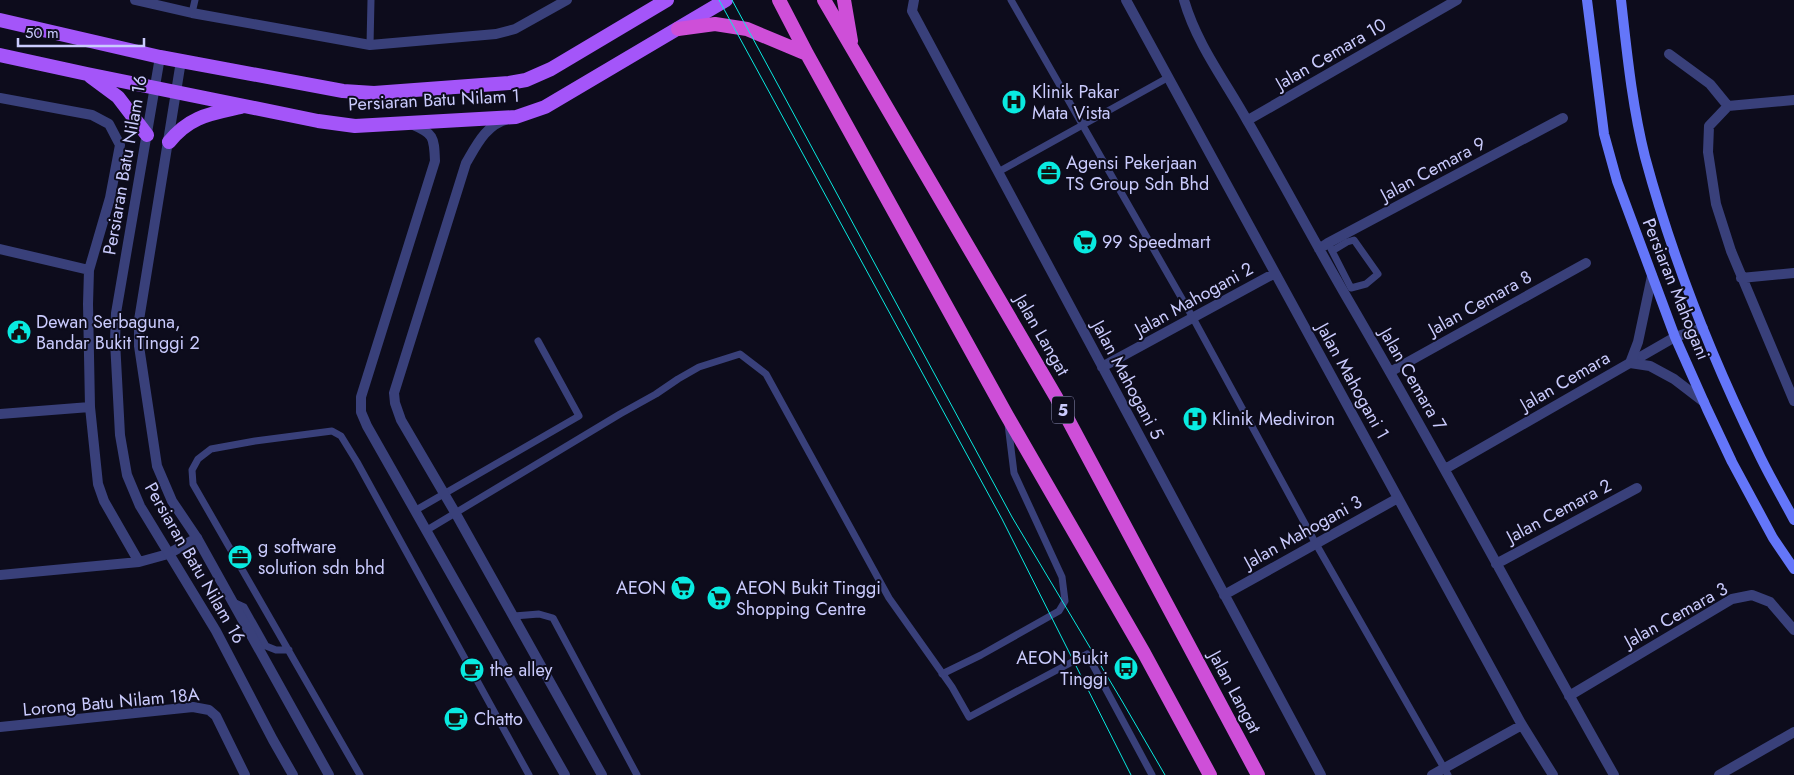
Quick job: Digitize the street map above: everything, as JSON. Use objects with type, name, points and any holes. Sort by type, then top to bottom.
[{"type":"highway","points":[[779,0],[1006,414],[1144,652],[1210,775]]},
{"type":"highway","name":"Jalan Langat","points":[[824,0],[1056,397],[1258,775]]},
{"type":"highway","points":[[844,0],[853,52]]},
{"type":"highway","points":[[678,29],[715,24],[747,29],[807,54]]},
{"type":"main road","name":"Persiaran Batu Nilam 1","points":[[0,20],[160,56],[343,91],[366,92],[509,83],[526,80],[551,69],[667,0]]},
{"type":"main road","name":"Persiaran Batu Nilam 1","points":[[0,55],[318,121],[355,126],[516,117],[545,107],[726,0]]},
{"type":"main road","name":"Persiaran Mahogani","points":[[1587,0],[1604,134],[1617,181],[1675,337],[1704,402],[1732,462],[1768,530],[1794,568]]},
{"type":"main road","name":"Persiaran Mahogani","points":[[1621,0],[1632,94],[1645,156],[1670,236],[1703,328],[1757,450],[1794,520]]},
{"type":"main road","points":[[87,74],[118,97],[147,135]]},
{"type":"main road","points":[[169,142],[187,125],[201,116],[244,106]]},
{"type":"street","points":[[135,0],[192,13],[370,45],[496,34],[516,29],[567,0]]},
{"type":"street","name":"Jalan Mahogani 5","points":[[914,0],[912,12],[1321,775]]},
{"type":"street","name":"Jalan Mahogani 1","points":[[1126,0],[1522,725],[1553,775]]},
{"type":"street","name":"Jalan Cemara 7","points":[[1184,0],[1192,25],[1212,62],[1248,120],[1318,249],[1445,468],[1496,564],[1614,775]]},
{"type":"street","name":"Jalan Cemara 10","points":[[1248,120],[1457,0]]},
{"type":"street","points":[[1669,54],[1710,84],[1728,106]]},
{"type":"street","name":"Persiaran Batu Nilam 16","points":[[160,56],[116,313],[115,341],[120,434],[127,475],[140,506],[216,631],[293,775]]},
{"type":"street","name":"Persiaran Batu Nilam 16","points":[[181,60],[139,320],[139,346],[157,466],[172,501],[197,538],[329,775]]},
{"type":"street","points":[[0,98],[92,115],[109,124],[120,145],[110,198],[89,270],[90,407],[98,484],[104,502],[139,562]]},
{"type":"street","points":[[1794,100],[1728,106],[1709,126],[1708,152],[1716,204],[1731,251],[1794,401]]},
{"type":"street","points":[[516,117],[501,121],[488,131],[478,142],[466,163],[394,394],[395,404],[401,420],[445,493],[602,775]]},
{"type":"street","name":"Jalan Cemara 9","points":[[1318,249],[1330,247],[1563,118]]},
{"type":"street","points":[[408,123],[426,131],[434,141],[435,161],[361,397],[360,412],[565,775]]},
{"type":"street","points":[[0,249],[89,270]]},
{"type":"street","name":"Jalan Cemara 8","points":[[1390,372],[1586,263]]},
{"type":"street","name":"Jalan Mahogani 2","points":[[1102,367],[1275,273]]},
{"type":"street","points":[[1742,278],[1794,273]]},
{"type":"street","points":[[1652,276],[1638,342],[1630,363],[1650,366],[1674,379],[1704,402]]},
{"type":"street","name":"Jalan Cemara","points":[[1445,468],[1675,337],[1703,328]]},
{"type":"street","points":[[0,414],[90,407]]},
{"type":"street","name":"Jalan Cemara 2","points":[[1496,564],[1637,488]]},
{"type":"street","name":"Jalan Mahogani 3","points":[[1224,595],[1398,498]]},
{"type":"street","points":[[0,574],[139,562],[168,554],[197,538]]},
{"type":"street","name":"Jalan Cemara 3","points":[[1569,696],[1732,598],[1752,595],[1770,602],[1794,630]]},
{"type":"street","name":"Lorong Batu Nilam 18A","points":[[0,727],[193,707],[209,710],[216,716],[245,775]]},
{"type":"street","points":[[1432,775],[1446,772],[1522,725]]},
{"type":"street","points":[[1719,775],[1794,732]]},
{"type":"lane","points":[[192,13],[195,0]]},
{"type":"lane","points":[[370,45],[371,0]]},
{"type":"lane","points":[[1011,0],[1193,318],[1316,544],[1446,772]]},
{"type":"lane","points":[[998,172],[1168,77]]},
{"type":"lane","points":[[1354,240],[1378,274],[1366,284],[1351,288],[1330,247],[1354,240]]},
{"type":"lane","points":[[416,510],[579,416],[538,341]]},
{"type":"lane","points":[[427,530],[699,367],[740,354],[766,374],[880,582],[969,717],[1087,654],[1152,775]]},
{"type":"lane","points":[[942,674],[1059,612],[1064,601],[1062,577],[1014,472],[1006,414]]},
{"type":"lane","points":[[360,775],[193,484],[192,470],[198,459],[211,449],[332,431],[341,436],[529,775]]},
{"type":"lane","points":[[231,600],[244,607],[266,646],[276,650],[289,650]]},
{"type":"lane","points":[[514,616],[539,614],[554,618],[637,775]]},
{"type":"lane","points":[[354,775],[355,767]]},
{"type":"tram line","points":[[719,0],[1002,519],[1131,775]]},
{"type":"tram line","points":[[732,0],[1012,517],[1165,775]]},
{"type":"place","name":"Klinik Pakar Mata Vista","points":[[1014,102]]},
{"type":"place","name":"Agensi Pekerjaan TS Group Sdn Bhd","points":[[1049,173]]},
{"type":"place","name":"99 Speedmart","points":[[1085,242]]},
{"type":"place","name":"Dewan Serbaguna, Bandar Bukit Tinggi 2","points":[[19,332]]},
{"type":"place","name":"Klinik Mediviron","points":[[1195,419]]},
{"type":"place","name":"g software solution sdn bhd","points":[[240,557]]},
{"type":"place","name":"AEON","points":[[683,588]]},
{"type":"place","name":"AEON Bukit Tinggi Shopping Centre","points":[[719,598]]},
{"type":"place","name":"AEON Bukit Tinggi","points":[[1126,668]]},
{"type":"place","name":"the alley","points":[[472,670]]},
{"type":"place","name":"Chatto","points":[[456,719]]}]
